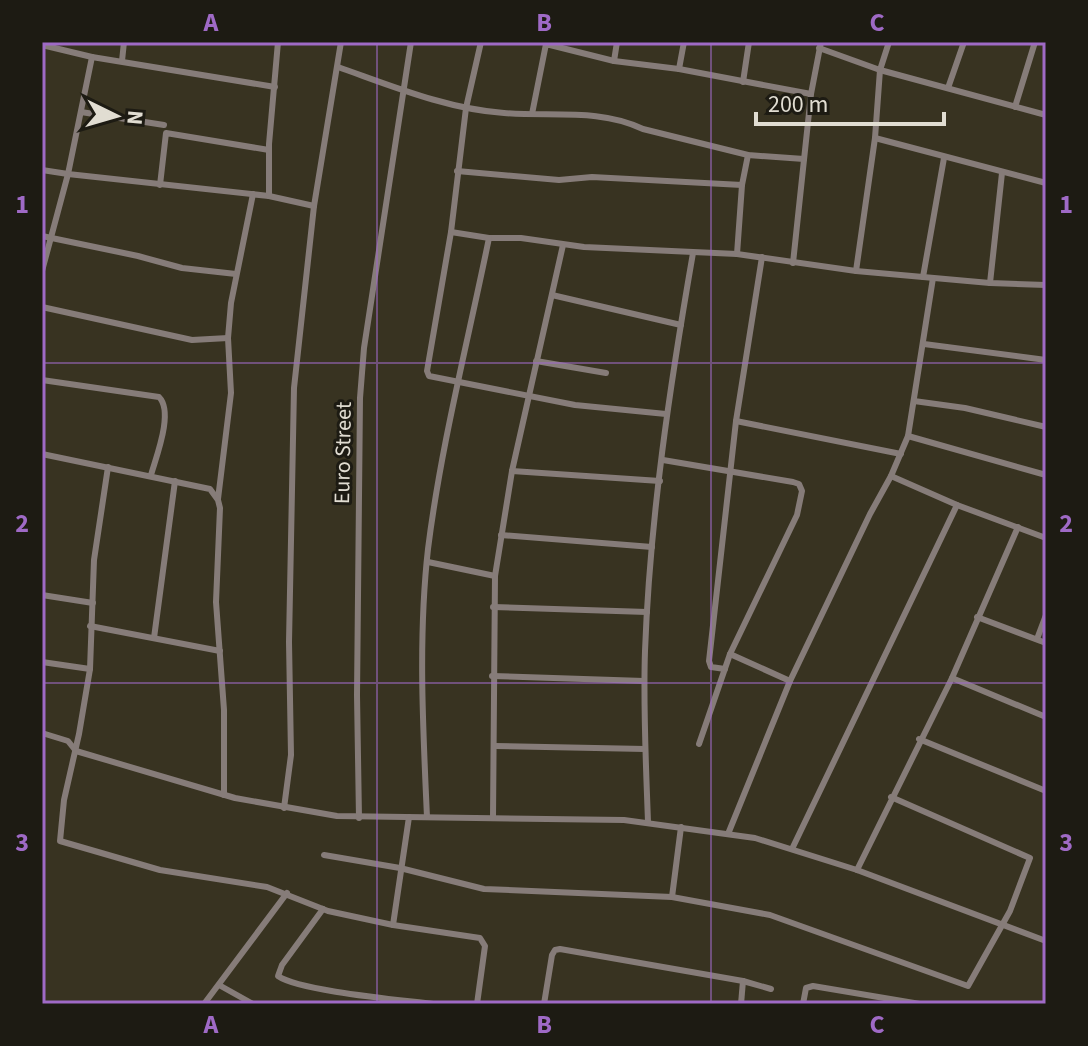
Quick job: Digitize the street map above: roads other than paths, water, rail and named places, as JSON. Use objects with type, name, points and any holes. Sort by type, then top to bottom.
[{"type":"street","points":[[122,61],[124,42]]},
{"type":"street","points":[[269,196],[269,150],[278,42]]},
{"type":"street","points":[[284,808],[291,755],[289,642],[294,388],[314,206],[341,42]]},
{"type":"street","name":"Euro Street","points":[[359,818],[360,398],[364,348],[411,42]]},
{"type":"street","points":[[481,42],[466,108],[451,232],[427,371],[429,376],[609,410],[666,414]]},
{"type":"street","points":[[614,61],[617,42]]},
{"type":"street","points":[[679,69],[684,42]]},
{"type":"street","points":[[743,82],[749,42]]},
{"type":"street","points":[[856,271],[875,138],[880,70],[889,42]]},
{"type":"street","points":[[948,88],[964,42]]},
{"type":"street","points":[[1015,107],[1035,42]]},
{"type":"street","points":[[532,114],[546,43],[614,61],[679,69],[811,94]]},
{"type":"street","points":[[42,45],[92,57],[275,87]]},
{"type":"street","points":[[793,263],[811,94],[820,45],[880,70],[1046,115]]},
{"type":"street","points":[[42,271],[68,174],[92,57]]},
{"type":"street","points":[[338,67],[466,108],[532,114],[572,113],[631,123],[643,129],[748,155],[804,159]]},
{"type":"street","points":[[81,112],[164,125]]},
{"type":"street","points":[[160,185],[166,133],[269,150]]},
{"type":"street","points":[[875,138],[1046,183]]},
{"type":"street","points":[[737,254],[742,185],[748,155]]},
{"type":"street","points":[[923,277],[944,158]]},
{"type":"street","points":[[42,170],[269,196],[314,206]]},
{"type":"street","points":[[457,171],[559,180],[592,177],[742,185]]},
{"type":"street","points":[[990,283],[1002,173]]},
{"type":"street","points":[[224,795],[224,710],[216,602],[218,500],[231,393],[228,338],[236,274],[253,194]]},
{"type":"street","points":[[451,232],[563,245],[737,254],[856,271],[1046,285]]},
{"type":"street","points":[[42,236],[182,268],[236,274]]},
{"type":"street","points":[[427,817],[424,614],[428,562],[439,484],[489,238]]},
{"type":"street","points":[[493,818],[495,576],[512,471],[563,245]]},
{"type":"street","points":[[648,822],[644,681],[652,547],[666,414],[693,253]]},
{"type":"street","points":[[725,669],[708,664],[736,421],[762,257]]},
{"type":"street","points":[[728,834],[790,681],[908,436],[933,278]]},
{"type":"street","points":[[552,295],[681,325]]},
{"type":"street","points":[[42,307],[192,340],[228,338]]},
{"type":"street","points":[[924,344],[1046,360]]},
{"type":"street","points":[[536,361],[606,373]]},
{"type":"street","points":[[42,380],[159,397],[164,401],[166,409],[151,475]]},
{"type":"street","points":[[914,401],[965,408],[1046,427]]},
{"type":"street","points":[[736,421],[901,454]]},
{"type":"street","points":[[908,436],[1046,475]]},
{"type":"street","points":[[42,465],[43,454],[151,475],[210,489],[218,500]]},
{"type":"street","points":[[663,460],[793,482],[799,484],[802,491],[797,515],[730,654],[699,744]]},
{"type":"street","points":[[108,467],[94,560],[90,669],[64,800],[60,841],[160,870],[246,882],[287,893],[323,909],[393,925],[480,938],[484,941],[477,1004]]},
{"type":"street","points":[[512,471],[660,481]]},
{"type":"street","points":[[891,476],[957,505],[1046,538]]},
{"type":"street","points":[[154,638],[175,481]]},
{"type":"street","points":[[792,849],[957,505]]},
{"type":"street","points":[[857,870],[919,739],[952,678],[1018,527]]},
{"type":"street","points":[[501,535],[652,547]]},
{"type":"street","points":[[428,562],[495,576]]},
{"type":"street","points":[[42,595],[93,603]]},
{"type":"street","points":[[493,607],[647,612]]},
{"type":"street","points":[[1037,639],[1046,615]]},
{"type":"street","points":[[977,617],[1046,643]]},
{"type":"street","points":[[90,626],[220,651]]},
{"type":"street","points":[[730,654],[790,681]]},
{"type":"street","points":[[42,662],[90,669]]},
{"type":"street","points":[[492,676],[644,681]]},
{"type":"street","points":[[952,678],[1046,717]]},
{"type":"street","points":[[42,733],[68,741],[76,751],[224,795],[284,808],[359,818],[648,822],[728,834],[792,849],[857,870],[1046,941]]},
{"type":"street","points":[[919,739],[1046,791]]},
{"type":"street","points":[[495,746],[645,749]]},
{"type":"street","points":[[324,855],[400,868],[484,889],[672,897],[770,915],[968,986],[1018,895],[1030,861],[1028,856],[891,797]]},
{"type":"street","points":[[393,925],[409,817]]},
{"type":"street","points":[[672,897],[681,827]]},
{"type":"street","points":[[204,1004],[287,893]]},
{"type":"street","points":[[323,909],[282,965],[278,976],[298,984],[433,1004]]},
{"type":"street","points":[[544,1004],[552,955],[560,949],[743,981],[771,989]]},
{"type":"street","points":[[741,1004],[743,981]]},
{"type":"street","points":[[219,985],[253,1004]]},
{"type":"street","points":[[803,1004],[806,988],[813,986],[920,1004]]}]
